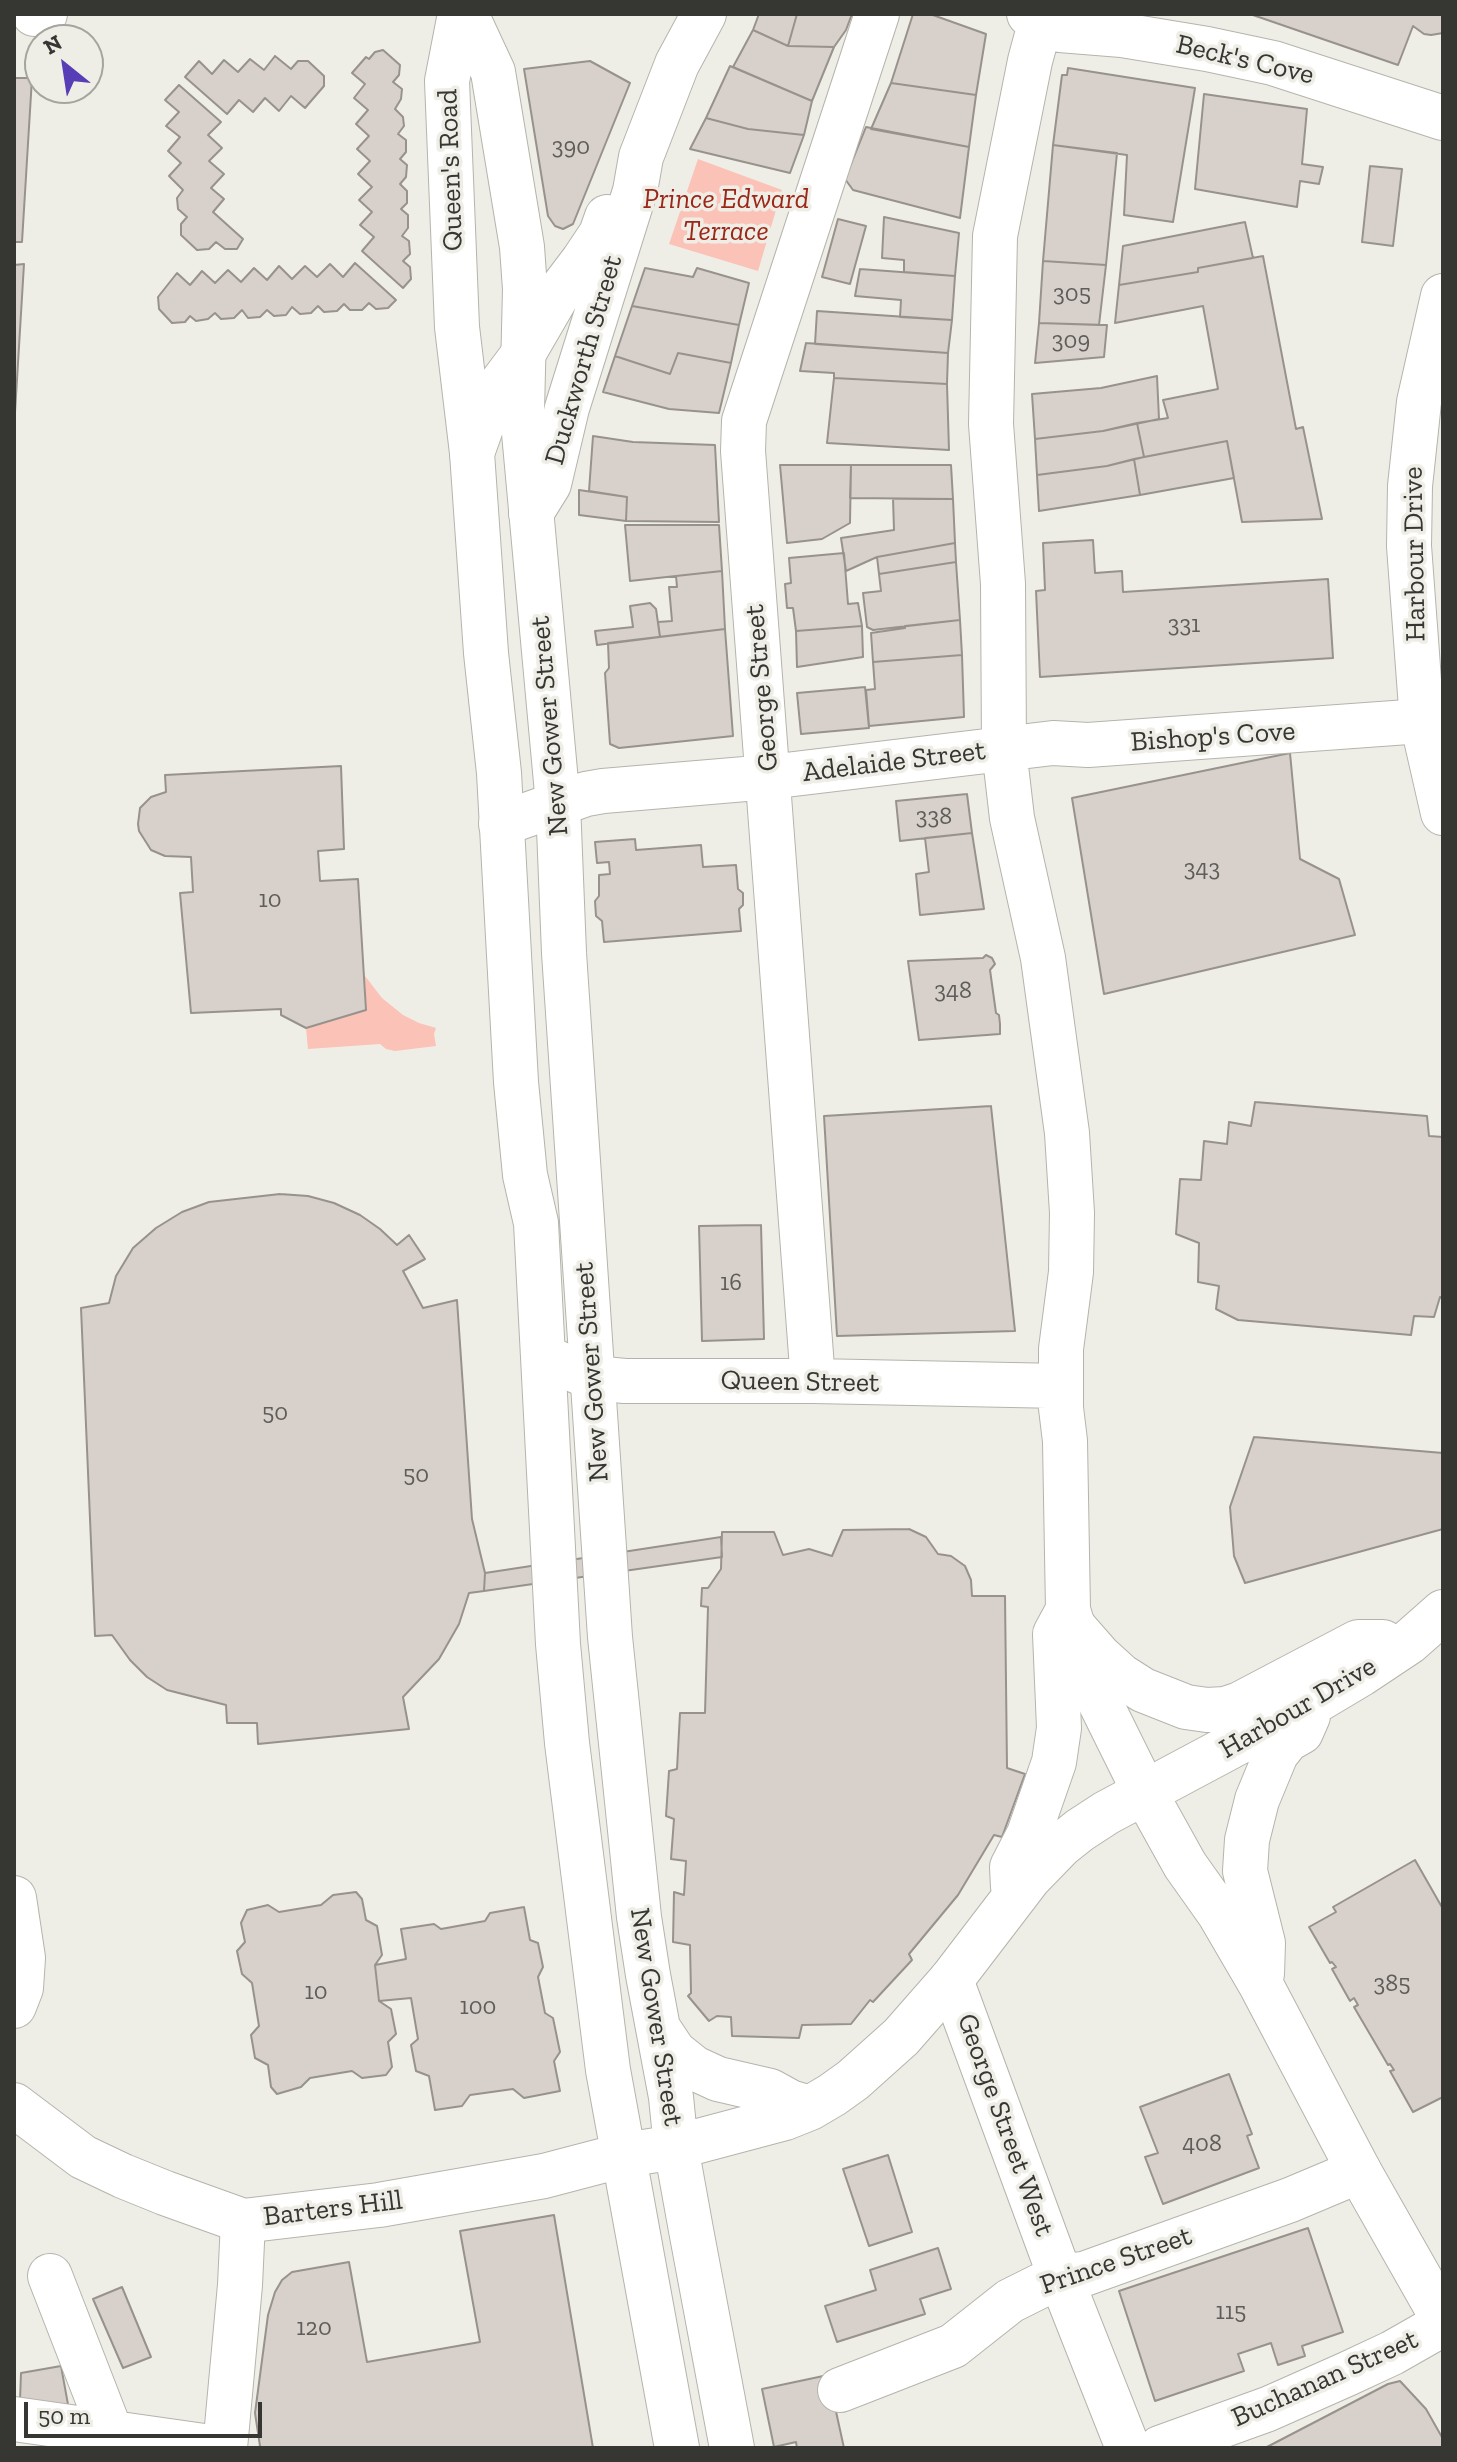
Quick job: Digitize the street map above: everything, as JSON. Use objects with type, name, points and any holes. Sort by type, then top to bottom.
[{"type":"main road","points":[[34,14],[45,14]]},
{"type":"main road","name":"Queen's Road","points":[[457,327],[447,81],[460,14]]},
{"type":"main road","name":"Queen's Road","points":[[466,14],[493,72],[522,247],[525,289]]},
{"type":"main road","name":"Duckworth Street","points":[[531,513],[549,484],[567,408],[635,191],[641,157],[677,64],[704,14]]},
{"type":"main road","name":"George Street","points":[[813,1381],[743,451],[744,421],[877,14]]},
{"type":"main road","points":[[1039,17],[995,236],[991,424],[1003,584],[1004,749],[1012,818],[1043,958],[1067,1133],[1072,1213],[1071,1272],[1061,1349],[1061,1386],[1070,1617],[1090,1682],[1145,1793],[1185,1865],[1219,1913],[1261,1985],[1359,2171],[1443,2321]]},
{"type":"main road","name":"Beck's Cove","points":[[1039,17],[1071,32],[1122,35],[1273,63],[1443,118]]},
{"type":"main road","name":"Duckworth Street","points":[[472,453],[487,411],[501,384],[522,356],[558,294],[601,234],[616,195],[641,157]]},
{"type":"main road","name":"New Gower Street","points":[[525,289],[522,411],[558,804],[564,953],[610,1637],[639,1917],[671,2097],[676,2147],[732,2448]]},
{"type":"main road","name":"Harbour Drive","points":[[1443,296],[1419,402],[1410,486],[1409,546],[1422,721],[1443,813]]},
{"type":"main road","name":"New Gower Street","points":[[457,327],[472,453],[485,638],[499,773],[516,1082],[525,1175],[536,1223],[558,1644],[567,1743],[608,2070],[677,2448]]},
{"type":"main road","name":"Bishop's Cove","points":[[1004,749],[1053,743],[1088,745],[1422,721]]},
{"type":"main road","name":"Adelaide Street","points":[[501,824],[603,791],[769,777],[1004,749]]},
{"type":"main road","name":"Queen Street","points":[[544,1357],[593,1378],[625,1381],[1061,1386]]},
{"type":"main road","name":"Harbour Drive","points":[[951,1980],[1014,1897],[1061,1845],[1094,1820],[1361,1674],[1409,1642],[1443,1612]]},
{"type":"main road","points":[[1070,1617],[1099,1656],[1121,1676],[1143,1690],[1186,1707],[1207,1710],[1240,1704],[1358,1642],[1409,1642]]},
{"type":"main road","points":[[1014,1897],[1012,1867],[1029,1834],[1054,1762],[1059,1728],[1055,1634],[1070,1617]]},
{"type":"main road","points":[[1261,1985],[1263,1943],[1245,1871],[1247,1840],[1257,1800],[1276,1754],[1287,1740],[1301,1732],[1314,1702]]},
{"type":"main road","points":[[14,1898],[23,1958],[21,1988],[14,2006]]},
{"type":"main road","name":"Barters Hill","points":[[14,2105],[83,2157],[137,2182],[243,2221],[379,2205],[544,2176],[624,2155],[676,2147],[785,2118],[810,2108],[853,2080],[884,2052],[951,1980]]},
{"type":"main road","name":"George Street West","points":[[951,1980],[1060,2276],[1128,2448]]},
{"type":"main road","points":[[657,2027],[674,2052],[694,2068],[718,2079],[770,2091],[810,2108]]},
{"type":"main road","name":"Prince Street","points":[[840,2390],[953,2346],[1010,2301],[1060,2276],[1084,2274],[1290,2200],[1359,2171]]},
{"type":"main road","points":[[225,2448],[243,2221]]},
{"type":"main road","points":[[50,2276],[111,2433]]},
{"type":"main road","name":"Buchanan Street","points":[[1160,2448],[1268,2409],[1347,2374],[1392,2353],[1443,2321]]},
{"type":"main road","points":[[14,2419],[218,2448]]},
{"type":"green space","name":"Prince Edward Terrace","points":[[698,159],[782,190],[758,271],[669,244]]},
{"type":"green space","points":[[365,976],[382,998],[403,1015],[436,1028],[436,1046],[395,1051],[380,1044],[308,1049],[306,1028],[366,1010]]},
{"type":"building","points":[[759,14],[797,14],[788,46],[753,30]]},
{"type":"building","points":[[797,14],[852,14],[834,47],[788,46]]},
{"type":"building","points":[[913,14],[930,14],[986,34],[976,95],[891,83]]},
{"type":"building","points":[[1250,14],[1443,14],[1443,33],[1424,34],[1413,26],[1398,65]]},
{"type":"building","points":[[753,30],[788,46],[834,47],[812,101],[733,67]]},
{"type":"building","points":[[383,50],[400,65],[399,75],[393,82],[402,89],[395,109],[403,117],[404,126],[398,134],[406,140],[406,152],[400,159],[407,165],[406,177],[400,184],[407,191],[407,203],[401,209],[408,215],[408,228],[402,236],[409,241],[410,254],[403,261],[410,267],[411,279],[403,288],[362,251],[374,237],[360,225],[372,212],[359,200],[372,187],[358,174],[370,161],[357,149],[369,136],[356,124],[368,110],[354,98],[365,84],[352,73],[366,57],[369,59],[375,52]]},
{"type":"building","points":[[275,56],[291,69],[298,61],[308,61],[324,76],[324,86],[305,108],[291,96],[279,111],[265,98],[253,112],[239,100],[227,114],[185,77],[199,61],[212,74],[224,60],[238,72],[250,59],[264,70]]},
{"type":"building","points":[[590,61],[630,83],[573,224],[563,229],[555,226],[548,216],[524,69]]},
{"type":"building","points":[[730,66],[812,101],[804,135],[748,129],[706,118]]},
{"type":"building","points":[[1068,68],[1195,88],[1173,222],[1124,215],[1127,155],[1053,145],[1062,75],[1067,75]]},
{"type":"building","points":[[14,78],[24,78],[24,104],[30,104],[22,242],[14,242]]},
{"type":"building","points":[[891,83],[976,95],[969,147],[871,129]]},
{"type":"building","points":[[179,85],[221,122],[208,135],[222,148],[209,161],[224,174],[211,188],[224,199],[213,212],[243,239],[237,249],[225,249],[216,242],[209,249],[197,250],[181,235],[181,224],[187,217],[178,209],[177,198],[183,190],[169,176],[181,163],[168,151],[180,137],[166,126],[179,112],[165,100]]},
{"type":"building","points":[[1204,94],[1307,109],[1302,164],[1323,167],[1319,184],[1300,181],[1297,207],[1195,189]]},
{"type":"building","points":[[706,118],[748,129],[804,135],[790,173],[690,149]]},
{"type":"building","points":[[866,127],[969,147],[960,218],[853,190],[845,179]]},
{"type":"building","points":[[1053,145],[1117,153],[1106,265],[1043,261]]},
{"type":"building","points":[[1370,166],[1402,169],[1393,246],[1362,242]]},
{"type":"building","points":[[884,217],[959,233],[955,276],[904,272],[904,260],[882,258]]},
{"type":"building","points":[[838,219],[866,226],[850,284],[822,277]]},
{"type":"building","points":[[1245,222],[1253,258],[1198,268],[1198,272],[1119,285],[1123,246]]},
{"type":"building","points":[[1263,256],[1296,429],[1303,427],[1322,519],[1242,522],[1227,441],[1144,457],[1137,423],[1168,418],[1163,400],[1218,389],[1203,306],[1115,323],[1119,285],[1198,272],[1198,268]]},
{"type":"building","points":[[1043,261],[1106,265],[1099,325],[1039,323]]},
{"type":"building","points":[[355,263],[396,300],[388,308],[376,309],[369,303],[362,310],[350,310],[344,304],[337,311],[324,312],[318,306],[311,313],[300,314],[292,307],[286,315],[274,316],[267,310],[260,317],[248,318],[242,310],[234,318],[221,319],[215,313],[208,319],[196,321],[190,316],[185,322],[172,323],[159,309],[158,297],[177,273],[190,285],[202,271],[215,283],[228,270],[241,282],[254,268],[267,280],[279,266],[292,279],[305,266],[317,277],[330,264],[343,277]]},
{"type":"building","points":[[24,264],[14,429],[14,265]]},
{"type":"building","points":[[645,268],[693,277],[697,268],[749,283],[739,325],[632,306]]},
{"type":"building","points":[[860,269],[955,276],[952,320],[900,317],[901,300],[855,296]]},
{"type":"building","points":[[632,306],[739,325],[731,363],[678,353],[670,374],[615,356]]},
{"type":"building","points":[[817,311],[952,320],[948,353],[815,344]]},
{"type":"building","points":[[1039,323],[1107,325],[1104,357],[1035,363]]},
{"type":"building","points":[[806,343],[948,353],[947,384],[834,378],[834,373],[800,371]]},
{"type":"building","points":[[678,353],[731,363],[719,413],[669,409],[603,392],[615,356],[670,374]]},
{"type":"building","points":[[1157,376],[1159,419],[1103,431],[1035,439],[1032,394],[1101,388]]},
{"type":"building","points":[[834,378],[947,384],[949,450],[827,443]]},
{"type":"building","points":[[1137,423],[1144,457],[1107,466],[1037,475],[1035,439],[1103,431]]},
{"type":"building","points":[[593,436],[633,442],[715,445],[719,522],[626,521],[627,497],[589,491]]},
{"type":"building","points":[[1227,441],[1234,478],[1140,495],[1134,459]]},
{"type":"building","points":[[1134,459],[1140,495],[1039,511],[1037,475],[1107,466]]},
{"type":"building","points":[[780,465],[851,465],[850,523],[822,539],[787,543]]},
{"type":"building","points":[[851,465],[951,465],[953,499],[850,498]]},
{"type":"building","points":[[579,490],[627,497],[626,521],[579,515]]},
{"type":"building","points":[[893,499],[953,499],[955,543],[877,557],[846,571],[841,538],[894,530]]},
{"type":"building","points":[[625,525],[719,525],[722,571],[630,581]]},
{"type":"building","points":[[1093,540],[1095,573],[1122,571],[1123,592],[1328,579],[1333,658],[1040,677],[1036,591],[1045,590],[1043,543]]},
{"type":"building","points":[[955,543],[956,562],[879,574],[877,557]]},
{"type":"building","points":[[844,553],[848,604],[858,603],[862,626],[796,631],[793,608],[787,608],[785,584],[791,583],[789,558]]},
{"type":"building","points":[[956,562],[960,620],[873,630],[867,627],[863,593],[881,591],[879,574]]},
{"type":"building","points":[[722,571],[725,629],[660,637],[658,622],[672,621],[669,587],[677,587],[676,576]]},
{"type":"building","points":[[650,603],[656,609],[660,637],[597,645],[595,631],[633,627],[630,606]]},
{"type":"building","points":[[960,620],[962,655],[873,662],[871,633]]},
{"type":"building","points":[[862,626],[863,657],[797,667],[796,631]]},
{"type":"building","points":[[725,629],[733,736],[619,748],[610,744],[605,673],[609,668],[608,643]]},
{"type":"building","points":[[962,655],[964,717],[869,726],[866,690],[875,689],[873,662]]},
{"type":"building","points":[[865,687],[869,728],[801,734],[797,693]]},
{"type":"building","points":[[1290,753],[1300,859],[1339,879],[1355,935],[1104,994],[1072,798]]},
{"type":"building","points":[[341,766],[344,849],[318,851],[320,881],[358,879],[366,1010],[306,1028],[281,1015],[281,1009],[191,1013],[180,893],[193,892],[191,857],[165,856],[151,850],[139,831],[140,808],[151,797],[166,792],[165,775]]},
{"type":"building","points":[[967,794],[972,833],[900,841],[896,801]]},
{"type":"building","points":[[972,833],[984,909],[920,915],[916,874],[929,872],[925,838]]},
{"type":"building","points":[[635,839],[636,850],[701,845],[703,867],[736,865],[738,889],[743,893],[743,905],[739,909],[741,931],[604,942],[602,921],[596,916],[595,901],[599,896],[599,875],[610,874],[609,862],[597,863],[595,842]]},
{"type":"building","points":[[986,955],[995,964],[990,970],[1000,1034],[919,1040],[908,961],[983,958]]},
{"type":"building","points":[[1255,1102],[1427,1116],[1429,1136],[1443,1137],[1443,1298],[1440,1297],[1434,1317],[1414,1316],[1411,1335],[1238,1320],[1216,1309],[1219,1286],[1198,1282],[1199,1243],[1176,1234],[1180,1179],[1201,1180],[1204,1141],[1227,1144],[1229,1122],[1251,1126]]},
{"type":"building","points":[[991,1106],[1015,1331],[837,1336],[824,1116]]},
{"type":"building","points":[[280,1194],[308,1196],[334,1203],[360,1215],[397,1245],[409,1235],[425,1259],[403,1271],[423,1308],[457,1300],[472,1519],[485,1573],[484,1591],[469,1593],[459,1624],[439,1659],[403,1697],[409,1729],[258,1744],[257,1723],[227,1723],[226,1705],[167,1690],[147,1677],[130,1660],[112,1635],[95,1636],[81,1308],[109,1303],[116,1276],[133,1248],[156,1228],[182,1212],[209,1202]]},
{"type":"building","points":[[761,1225],[764,1339],[702,1341],[699,1226]]},
{"type":"building","points":[[1254,1437],[1443,1453],[1443,1529],[1245,1583],[1234,1556],[1230,1507]]},
{"type":"building","points":[[909,1529],[926,1537],[938,1554],[951,1556],[965,1566],[971,1580],[972,1596],[1005,1596],[1007,1768],[1025,1774],[1002,1837],[994,1835],[958,1895],[909,1954],[912,1960],[873,2002],[870,2000],[851,2024],[802,2025],[799,2038],[732,2036],[731,2017],[717,2016],[709,2021],[688,1996],[691,1993],[690,1945],[673,1942],[674,1892],[684,1895],[686,1861],[671,1859],[674,1819],[666,1816],[669,1771],[677,1769],[680,1713],[705,1713],[708,1607],[701,1606],[702,1588],[708,1588],[721,1569],[722,1532],[774,1532],[783,1555],[809,1549],[832,1556],[843,1530]]},
{"type":"building","points":[[721,1537],[722,1557],[484,1591],[485,1573]]},
{"type":"building","points":[[1415,1860],[1443,1909],[1443,2097],[1413,2112],[1390,2071],[1394,2070],[1354,2007],[1358,2005],[1354,1998],[1350,2001],[1332,1969],[1336,1967],[1330,1963],[1309,1927],[1336,1912],[1333,1907]]},
{"type":"building","points":[[356,1892],[362,1899],[366,1920],[377,1926],[382,1955],[375,1965],[379,2001],[391,2009],[396,2034],[388,2042],[392,2067],[386,2075],[362,2078],[352,2071],[310,2078],[301,2087],[277,2094],[271,2087],[268,2065],[255,2058],[251,2035],[259,2026],[252,1983],[242,1974],[237,1951],[245,1942],[241,1923],[247,1910],[268,1905],[279,1912],[321,1905],[333,1895]]},
{"type":"building","points":[[524,1907],[530,1940],[538,1943],[543,1967],[538,1977],[545,2013],[553,2018],[560,2052],[554,2061],[560,2091],[524,2098],[513,2089],[470,2095],[462,2106],[435,2110],[429,2076],[416,2071],[411,2045],[418,2039],[411,1998],[379,2001],[375,1965],[406,1959],[401,1929],[434,1924],[441,1929],[485,1921],[490,1913]]},
{"type":"building","points":[[1229,2074],[1252,2134],[1247,2136],[1259,2168],[1163,2204],[1145,2157],[1158,2153],[1140,2107]]},
{"type":"building","points":[[888,2155],[912,2232],[869,2246],[843,2169]]},
{"type":"building","points":[[554,2215],[593,2448],[257,2448],[260,2446],[255,2413],[268,2315],[275,2292],[282,2280],[292,2272],[349,2262],[367,2362],[480,2342],[460,2231]]},
{"type":"building","points":[[1308,2228],[1343,2332],[1302,2346],[1305,2356],[1278,2365],[1271,2343],[1238,2354],[1244,2371],[1155,2401],[1119,2291]]},
{"type":"building","points":[[938,2248],[951,2289],[920,2299],[925,2314],[837,2342],[825,2306],[876,2290],[870,2270]]},
{"type":"building","points":[[122,2287],[151,2357],[123,2368],[93,2299]]},
{"type":"building","points":[[61,2366],[69,2410],[20,2400],[21,2373]]},
{"type":"building","points":[[828,2375],[844,2448],[797,2448],[796,2442],[774,2447],[762,2389]]},
{"type":"building","points":[[1400,2381],[1426,2409],[1443,2439],[1443,2448],[1265,2448],[1388,2384]]}]
